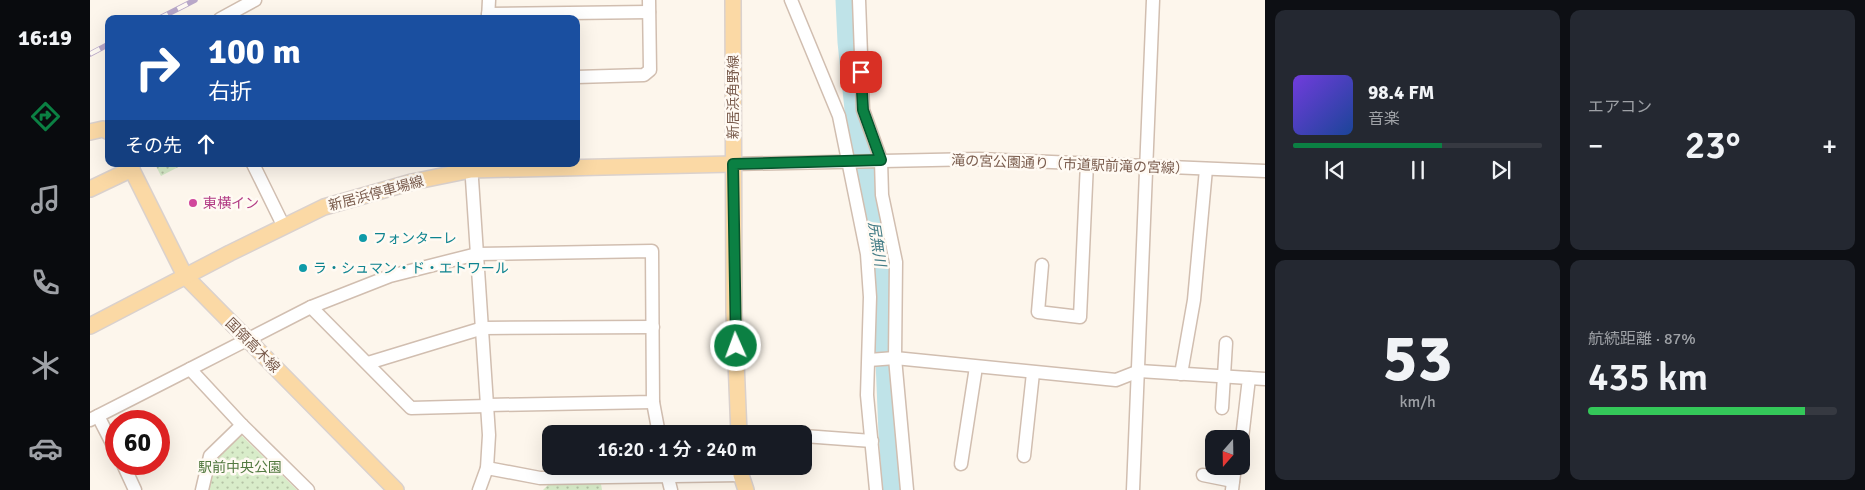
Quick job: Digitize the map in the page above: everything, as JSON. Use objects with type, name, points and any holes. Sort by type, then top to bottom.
[{"type":"main road","name":"新居浜角野線","points":[[733,0],[734,312],[739,425]]},
{"type":"main road","points":[[90,132],[105,130]]},
{"type":"main road","name":"新居浜停車場線","points":[[580,166],[733,164]]},
{"type":"main road","points":[[90,189],[128,167]]},
{"type":"main road","points":[[90,326],[185,276],[130,167]]},
{"type":"main road","name":"新居浜停車場線","points":[[185,276],[324,207],[471,167]]},
{"type":"main road","name":"国領高木線","points":[[185,276],[396,490]]},
{"type":"main road","points":[[742,475],[746,490]]},
{"type":"street","points":[[227,15],[255,0]]},
{"type":"street","points":[[488,15],[489,0]]},
{"type":"street","points":[[792,0],[839,116],[851,161],[867,254],[871,360],[867,395],[876,490]]},
{"type":"street","points":[[859,0],[863,110],[878,160],[882,195],[896,262],[894,358],[907,490]]},
{"type":"street","points":[[1133,490],[1153,0]]},
{"type":"street","points":[[504,15],[649,6],[650,70],[644,75],[580,77]]},
{"type":"street","name":"滝の宮公園通り（市道駅前滝の宮線）","points":[[851,161],[979,159],[1265,171]]},
{"type":"street","points":[[733,164],[851,161]]},
{"type":"street","points":[[1042,265],[1038,312],[1080,316],[1088,163]]},
{"type":"street","points":[[254,167],[284,227]]},
{"type":"street","points":[[471,167],[489,435],[487,468],[479,490]]},
{"type":"street","points":[[1181,374],[1194,300],[1206,169]]},
{"type":"street","points":[[105,434],[94,418],[311,307],[390,276],[477,254],[652,251],[653,402],[657,425]]},
{"type":"street","points":[[311,307],[411,408],[653,402]]},
{"type":"street","points":[[368,363],[482,328],[653,327]]},
{"type":"street","points":[[1222,408],[1226,342]]},
{"type":"street","points":[[871,360],[894,358],[1116,380],[1139,371],[1265,379]]},
{"type":"street","points":[[961,464],[976,367]]},
{"type":"street","points":[[190,369],[242,425],[308,490]]},
{"type":"street","points":[[1024,456],[1033,373]]},
{"type":"street","points":[[1243,430],[1248,378]]},
{"type":"street","points":[[202,490],[210,456],[242,425]]},
{"type":"street","points":[[812,437],[872,441]]},
{"type":"street","points":[[487,468],[539,484],[634,475]]},
{"type":"street","points":[[130,475],[139,489]]},
{"type":"street","points":[[667,475],[671,490]]},
{"type":"street","points":[[1203,475],[1233,485]]},
{"type":"green space","points":[[156,167],[178,167],[161,176]]},
{"type":"green space","name":"駅前中央公園","points":[[237,436],[242,436],[297,490],[209,490],[216,460]]},
{"type":"green space","points":[[549,484],[601,484],[602,490],[543,490]]},
{"type":"waterway","name":"尻無川","points":[[846,0],[848,42],[858,138],[875,217],[882,262],[893,490]]},
{"type":"railway","points":[[166,15],[195,0]]},
{"type":"railway","points":[[90,54],[105,46]]},
{"type":"place","name":"東横イン","points":[[193,203]]},
{"type":"place","name":"フォンターレ","points":[[363,238]]},
{"type":"place","name":"ラ・シュマン・ド・エトワール","points":[[303,268]]},
{"type":"route","points":[[736,346],[733,164],[881,160],[863,110],[861,72]]}]
